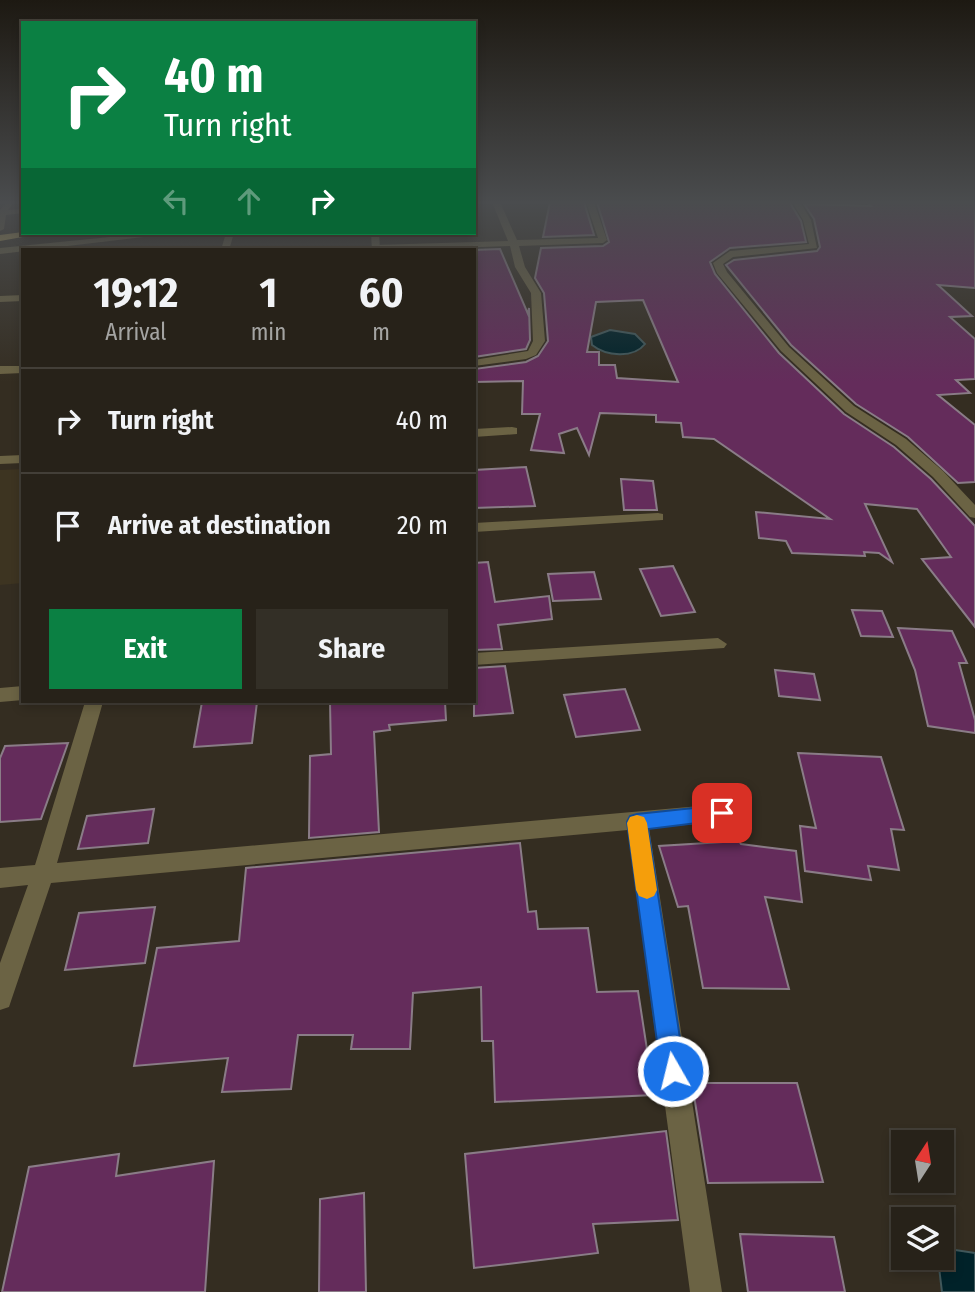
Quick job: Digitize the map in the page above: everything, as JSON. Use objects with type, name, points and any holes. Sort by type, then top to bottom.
[{"type":"street","points":[[476,363],[522,357],[532,353],[539,341],[536,293],[519,262]]},
{"type":"street","points":[[719,262],[722,273],[785,349],[850,408],[911,450],[975,514]]},
{"type":"street","points":[[0,299],[21,298]]},
{"type":"street","points":[[0,370],[21,369]]},
{"type":"street","points":[[476,433],[512,431]]},
{"type":"street","points":[[0,460],[21,459]]},
{"type":"street","points":[[476,528],[658,517]]},
{"type":"street","points":[[476,659],[718,644]]},
{"type":"street","points":[[0,695],[21,694]]},
{"type":"street","points":[[0,998],[43,874],[94,703]]},
{"type":"street","points":[[0,878],[722,813]]},
{"type":"street","points":[[637,822],[706,1292]]},
{"type":"shaded area","points":[[21,469],[21,583],[0,585],[0,470]]},
{"type":"water","points":[[610,330],[635,334],[645,344],[627,354],[604,352],[592,345],[591,337]]},
{"type":"water","points":[[954,1250],[975,1253],[975,1292],[942,1292],[939,1270],[954,1270]]},
{"type":"building","points":[[476,262],[506,262],[528,314],[529,308],[530,340],[526,349],[476,357]]},
{"type":"building","points":[[538,262],[710,262],[715,274],[779,353],[844,414],[894,447],[931,479],[975,526],[975,627],[922,559],[951,557],[917,509],[865,504],[892,562],[879,553],[864,552],[865,556],[792,553],[786,541],[759,538],[756,512],[830,519],[714,439],[683,437],[681,423],[656,422],[656,415],[600,413],[589,455],[577,428],[559,434],[564,453],[531,450],[540,414],[522,414],[523,381],[476,382],[476,369],[526,362],[538,356],[548,341],[544,293],[535,278]],"holes":[[[643,300],[678,382],[617,378],[615,365],[599,365],[599,352],[587,352],[596,302]]]},
{"type":"building","points":[[730,262],[975,262],[975,288],[938,285],[972,316],[950,317],[975,339],[975,379],[956,380],[970,393],[938,395],[975,425],[975,482],[958,483],[908,437],[856,404],[791,345],[726,265]]},
{"type":"building","points":[[526,467],[535,506],[476,508],[476,470]]},
{"type":"building","points":[[621,479],[653,481],[657,510],[624,510]]},
{"type":"building","points":[[488,562],[495,602],[549,596],[552,619],[498,625],[502,649],[476,650],[476,563]]},
{"type":"building","points":[[673,566],[695,612],[661,616],[640,569]]},
{"type":"building","points":[[594,572],[601,599],[553,601],[548,574]]},
{"type":"building","points":[[852,610],[882,611],[893,637],[861,636]]},
{"type":"building","points":[[898,628],[952,631],[967,663],[959,663],[975,720],[975,733],[928,726],[915,670]]},
{"type":"building","points":[[505,666],[513,713],[474,716],[476,668]]},
{"type":"building","points":[[775,670],[814,674],[820,700],[779,696]]},
{"type":"building","points":[[625,689],[640,730],[576,737],[564,695]]},
{"type":"building","points":[[202,703],[257,703],[252,743],[194,747]]},
{"type":"building","points":[[330,703],[445,703],[446,720],[389,725],[390,730],[374,732],[379,832],[309,838],[310,756],[331,754]]},
{"type":"building","points":[[68,743],[41,819],[0,822],[0,758],[5,746]]},
{"type":"building","points":[[798,753],[881,757],[904,830],[891,829],[899,870],[868,866],[871,880],[805,871],[800,826],[816,828]]},
{"type":"building","points":[[154,809],[148,843],[78,849],[87,816]]},
{"type":"building","points":[[739,841],[741,844],[796,851],[802,902],[765,897],[789,989],[703,988],[688,906],[678,907],[659,846]]},
{"type":"building","points":[[520,843],[528,912],[536,911],[538,929],[588,928],[597,992],[638,991],[654,1095],[495,1102],[493,1041],[482,1041],[481,987],[413,993],[410,1049],[351,1049],[353,1035],[298,1035],[291,1089],[222,1092],[228,1058],[134,1066],[157,948],[239,941],[246,868]]},
{"type":"building","points":[[155,907],[145,963],[65,970],[79,913]]},
{"type":"building","points":[[692,1083],[797,1083],[823,1182],[708,1183]]},
{"type":"building","points":[[666,1131],[678,1220],[593,1224],[598,1253],[474,1268],[465,1154]]},
{"type":"building","points":[[119,1154],[116,1176],[214,1161],[205,1292],[2,1292],[29,1167]]},
{"type":"building","points":[[364,1193],[366,1292],[319,1292],[320,1199]]},
{"type":"building","points":[[740,1234],[834,1237],[845,1292],[748,1292]]},
{"type":"slow traffic","points":[[637,823],[647,890]]},
{"type":"route","points":[[673,1071],[637,822],[722,813]]}]
